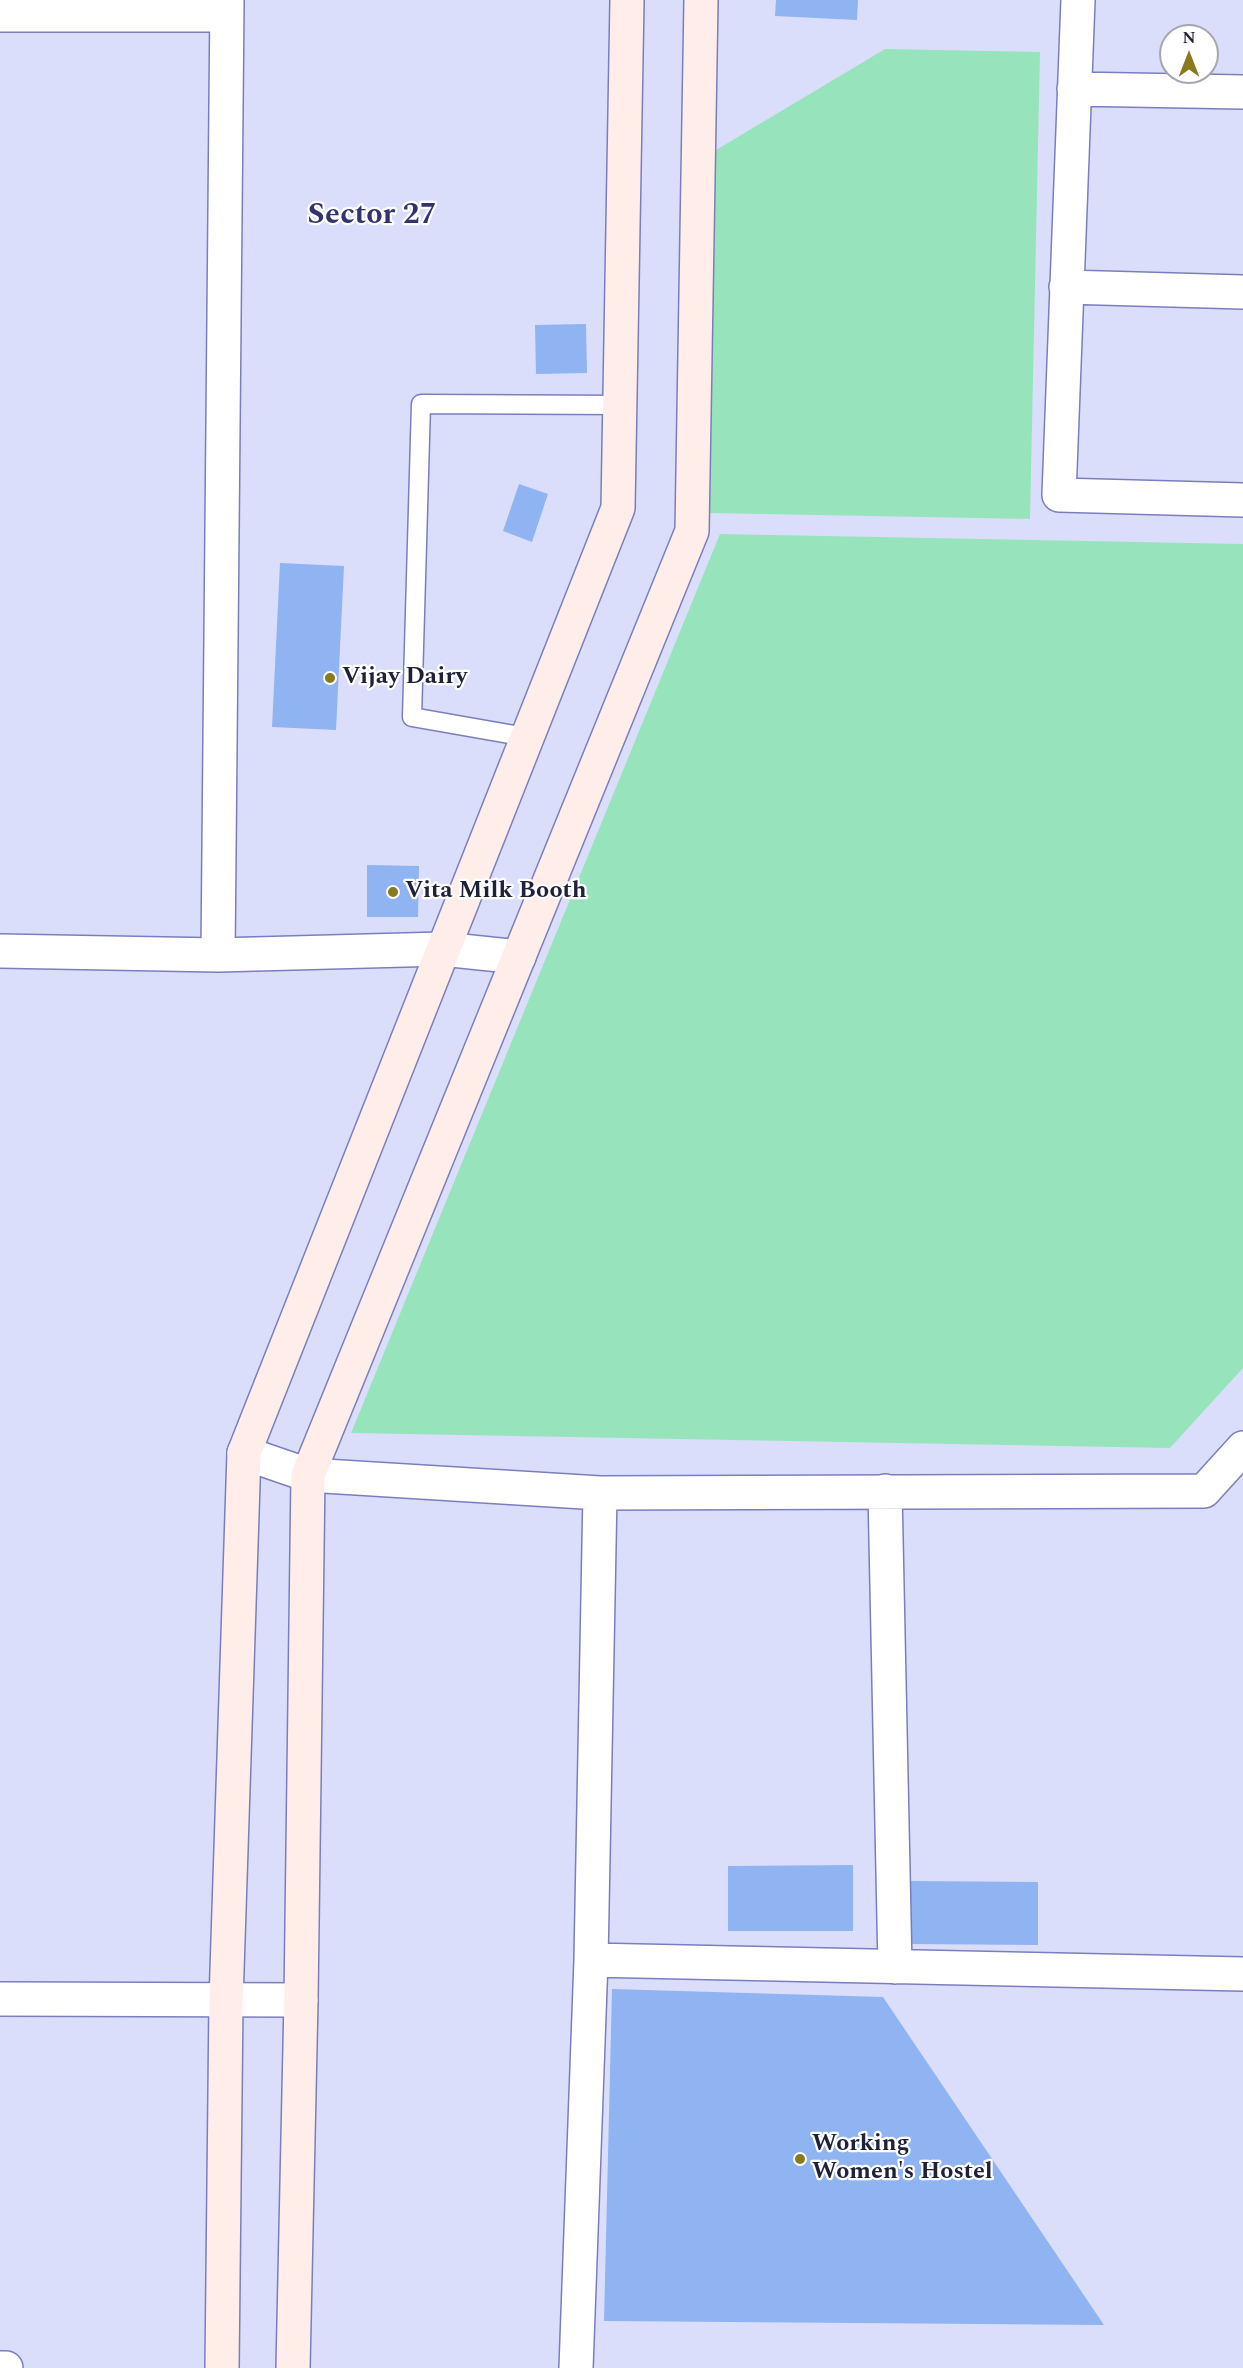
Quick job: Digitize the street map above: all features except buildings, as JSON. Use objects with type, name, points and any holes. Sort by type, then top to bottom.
[{"type":"street","points":[[222,2368],[226,2001],[244,1453],[618,507],[627,0]]},
{"type":"street","points":[[293,2368],[301,2000],[308,1475],[692,531],[701,0]]},
{"type":"street","points":[[1078,0],[1059,495],[1243,500]]},
{"type":"street","points":[[0,15],[227,7],[218,956]]},
{"type":"street","points":[[1074,89],[1243,92]]},
{"type":"street","points":[[1066,287],[1243,292]]},
{"type":"street","points":[[0,951],[218,956],[442,949],[519,957]]},
{"type":"street","points":[[244,1453],[308,1475],[600,1493],[1204,1491],[1243,1448]]},
{"type":"street","points":[[885,1491],[895,1966]]},
{"type":"street","points":[[576,2368],[591,1960],[600,1493]]},
{"type":"street","points":[[591,1960],[1243,1974]]},
{"type":"street","points":[[0,1999],[301,2000]]},
{"type":"street","points":[[0,2368],[6,2368]]},
{"type":"lane","points":[[526,737],[412,717],[421,404],[620,405]]},
{"type":"green space","points":[[885,49],[1040,52],[1030,519],[708,513],[716,150]]},
{"type":"green space","points":[[720,534],[1243,544],[1243,1368],[1170,1448],[351,1433]]},
{"type":"place","name":"Vijay Dairy","points":[[330,678]]},
{"type":"place","name":"Vita Milk Booth","points":[[393,892]]},
{"type":"place","name":"Working Women's Hostel","points":[[800,2159]]},
{"type":"district","name":"Sector 27","points":[[372,217]]}]
